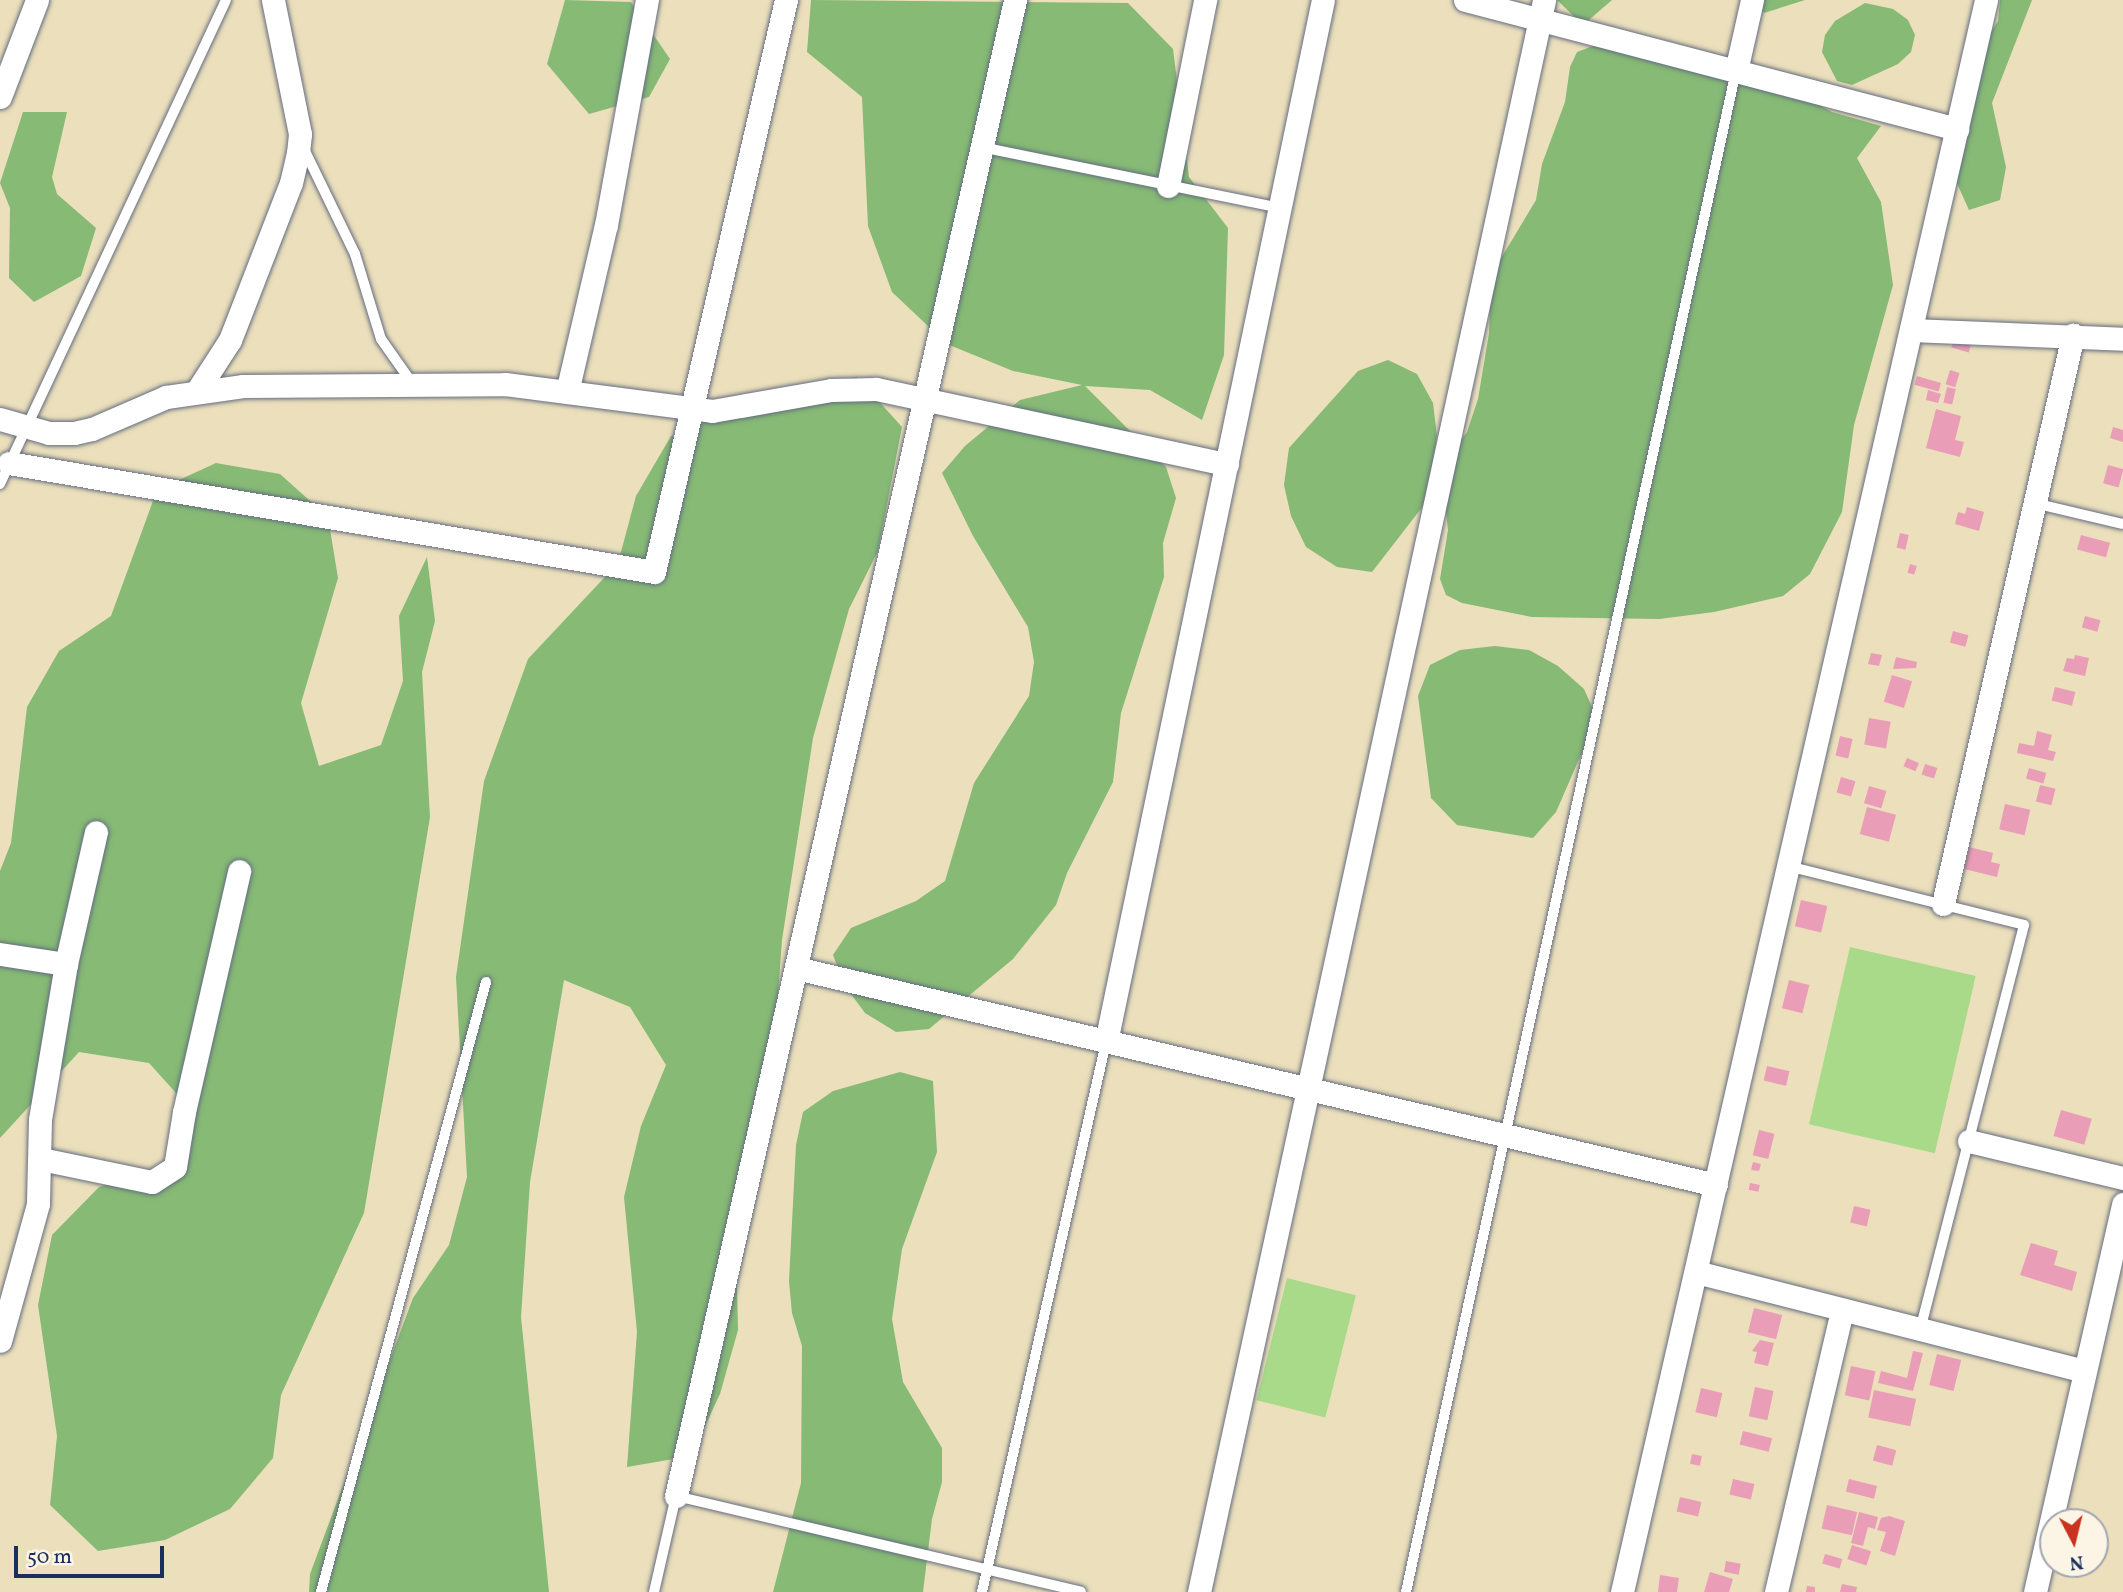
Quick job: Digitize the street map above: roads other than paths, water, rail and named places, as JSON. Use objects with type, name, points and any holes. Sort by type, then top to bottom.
[{"type":"street","points":[[0,97],[37,0]]},
{"type":"street","points":[[197,391],[230,340],[291,183],[299,137],[272,0]]},
{"type":"street","points":[[567,392],[606,225],[647,0]]},
{"type":"street","points":[[4,474],[654,572],[689,407],[786,0]]},
{"type":"street","points":[[677,1496],[1015,0]]},
{"type":"street","points":[[1168,186],[1205,0]]},
{"type":"street","points":[[1106,1041],[1323,0]]},
{"type":"street","points":[[1465,0],[1542,10],[1736,71],[1957,129]]},
{"type":"street","points":[[1736,71],[1752,0]]},
{"type":"street","points":[[1622,1592],[1986,0]]},
{"type":"street","points":[[1199,1592],[1542,10]]},
{"type":"street","points":[[1911,330],[2123,339]]},
{"type":"street","points":[[1943,904],[2073,335]]},
{"type":"street","points":[[0,419],[49,433],[92,429],[166,397],[243,386],[505,384],[712,411],[850,388],[925,397],[1227,464]]},
{"type":"street","points":[[0,1341],[38,1204],[40,1121],[66,964],[96,832]]},
{"type":"street","points":[[41,1159],[152,1182],[176,1167],[184,1112],[239,871]]},
{"type":"street","points":[[0,954],[66,964]]},
{"type":"street","points":[[796,968],[1716,1185]]},
{"type":"street","points":[[1969,1140],[2123,1178]]},
{"type":"street","points":[[2035,1592],[2123,1204]]},
{"type":"street","points":[[1696,1272],[2085,1371]]},
{"type":"street","points":[[1776,1592],[1842,1310]]},
{"type":"lane","points":[[4,474],[23,426],[226,0]]},
{"type":"lane","points":[[1406,1592],[1736,71]]},
{"type":"lane","points":[[299,137],[355,254],[381,339],[414,385]]},
{"type":"lane","points":[[981,148],[1280,208]]},
{"type":"lane","points":[[2034,503],[2123,524]]},
{"type":"lane","points":[[1788,866],[2024,925],[1920,1330]]},
{"type":"lane","points":[[321,1592],[486,982]]},
{"type":"lane","points":[[982,1592],[1106,1041]]},
{"type":"lane","points":[[654,1592],[677,1496],[1081,1592]]}]
